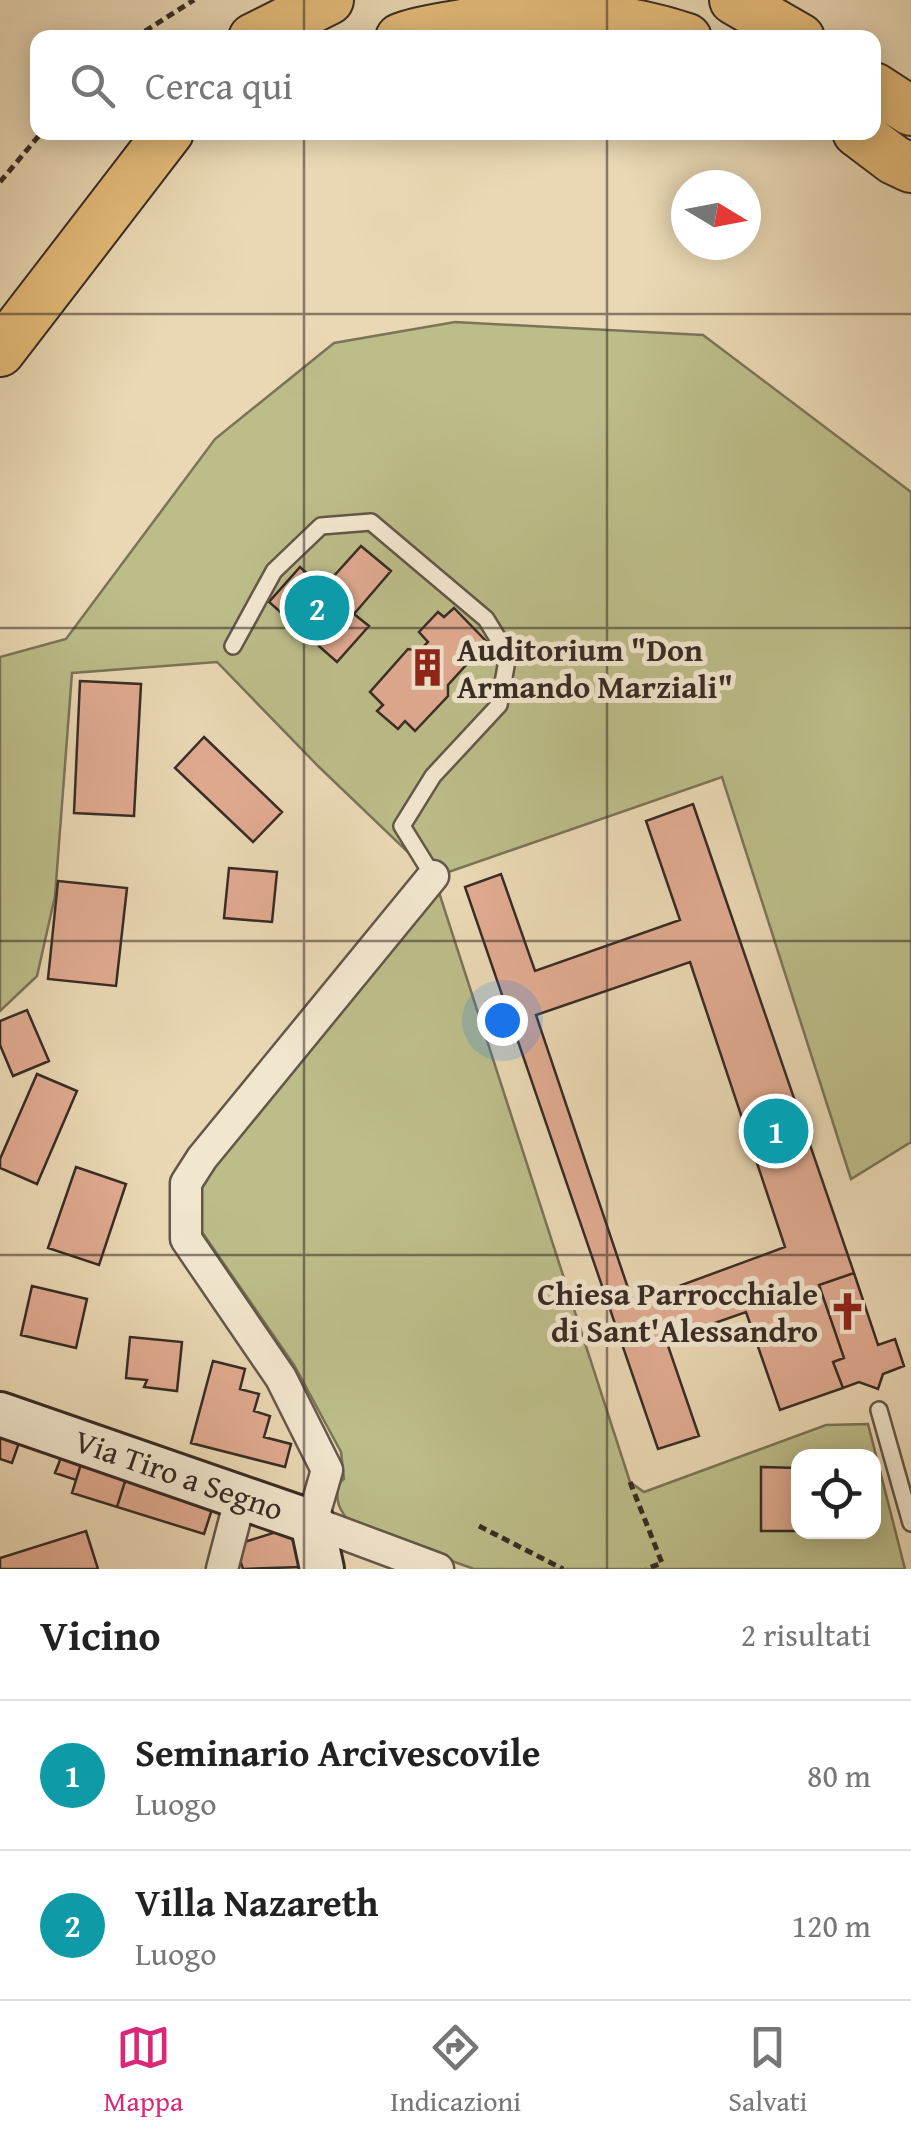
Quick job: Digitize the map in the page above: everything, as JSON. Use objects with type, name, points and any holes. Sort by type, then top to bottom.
[{"type":"main road","points":[[269,30],[329,0]]},
{"type":"main road","points":[[734,0],[786,30]]},
{"type":"main road","points":[[439,30],[508,16],[579,16],[664,30]]},
{"type":"main road","points":[[881,92],[911,112]]},
{"type":"main road","points":[[0,352],[163,140]]},
{"type":"main road","points":[[134,179],[194,140]]},
{"type":"main road","points":[[868,140],[911,168]]},
{"type":"main road","name":"Via Tiro a Segno","points":[[0,1414],[312,1522],[322,1569]]},
{"type":"street","points":[[434,876],[202,1158],[186,1183],[186,1239],[282,1378],[327,1470],[312,1522],[438,1569]]},
{"type":"street","points":[[222,1569],[241,1496]]},
{"type":"lane","points":[[233,646],[274,571],[321,526],[371,522],[486,619],[508,655],[499,705],[434,776],[402,826],[434,876]]},
{"type":"lane","points":[[880,1410],[911,1522]]},
{"type":"path","points":[[147,30],[194,0]]},
{"type":"path","points":[[0,182],[35,140]]},
{"type":"path","points":[[630,1482],[662,1563],[646,1569]]},
{"type":"path","points":[[479,1526],[563,1569]]},
{"type":"green space","points":[[455,322],[703,335],[911,492],[911,1142],[851,1179],[722,777],[434,877],[630,1482],[644,1492],[826,1425],[868,1424],[874,1449],[791,1449],[791,1539],[881,1539],[881,1475],[905,1569],[474,1569],[352,1525],[341,1511],[341,1452],[294,1365],[202,1232],[186,1183],[433,876],[217,662],[72,673],[55,896],[37,976],[0,1011],[0,657],[66,639],[215,439],[334,343]]},
{"type":"building","points":[[361,546],[391,571],[354,614],[369,626],[337,662],[269,602],[300,567],[323,588]]},
{"type":"building","name":"Auditorium \"Don Armando Marziali\"","points":[[454,608],[487,642],[448,685],[448,696],[415,731],[405,721],[398,729],[377,711],[383,705],[370,692],[408,649],[419,651],[428,642],[419,632],[438,612],[444,617]]},
{"type":"building","points":[[80,681],[141,684],[134,816],[74,813]]},
{"type":"building","points":[[204,737],[282,812],[253,842],[175,768]]},
{"type":"building","points":[[693,804],[854,1273],[819,1285],[844,1358],[833,1362],[843,1388],[780,1410],[746,1312],[666,1340],[699,1436],[658,1449],[465,887],[501,874],[535,971],[680,920],[646,821]],"holes":[[[690,962],[785,1247],[633,1303],[536,1015]]]},
{"type":"building","points":[[229,868],[277,872],[272,922],[224,918]]},
{"type":"building","points":[[58,881],[127,888],[116,986],[48,979]]},
{"type":"building","points":[[27,1010],[49,1061],[13,1076],[0,1045],[0,1021]]},
{"type":"building","points":[[37,1074],[77,1091],[37,1184],[0,1168],[0,1159]]},
{"type":"building","points":[[76,1167],[126,1184],[99,1265],[48,1248]]},
{"type":"building","name":"Chiesa Parrocchiale di Sant'Alessandro","points":[[854,1273],[878,1345],[895,1339],[904,1366],[883,1374],[878,1389],[859,1382],[843,1388],[833,1362],[844,1358],[819,1285]]},
{"type":"building","points":[[32,1286],[87,1299],[76,1348],[21,1335]]},
{"type":"building","points":[[130,1337],[182,1342],[177,1391],[144,1387],[147,1380],[126,1378]]},
{"type":"building","points":[[213,1361],[245,1369],[240,1389],[259,1394],[254,1411],[270,1416],[264,1437],[291,1444],[285,1467],[191,1443]]},
{"type":"building","points":[[0,1433],[20,1440],[12,1463],[0,1459]]},
{"type":"building","points":[[62,1455],[82,1461],[76,1480],[55,1473]]},
{"type":"building","points":[[82,1461],[127,1475],[117,1507],[72,1493]]},
{"type":"building","points":[[761,1467],[791,1468],[791,1531],[761,1531]]},
{"type":"building","points":[[127,1475],[214,1503],[204,1534],[117,1507]]},
{"type":"building","points":[[289,1528],[301,1567],[243,1569],[235,1545]]},
{"type":"building","points":[[86,1531],[98,1569],[0,1569],[0,1558]]},
{"type":"place","name":"Villa Nazareth","points":[[317,608]]},
{"type":"place","name":"Auditorium \"Don Armando Marziali\"","points":[[427,668]]},
{"type":"place","name":"Seminario Arcivescovile","points":[[776,1131]]},
{"type":"place","name":"Chiesa Parrocchiale di Sant'Alessandro","points":[[848,1312]]}]
